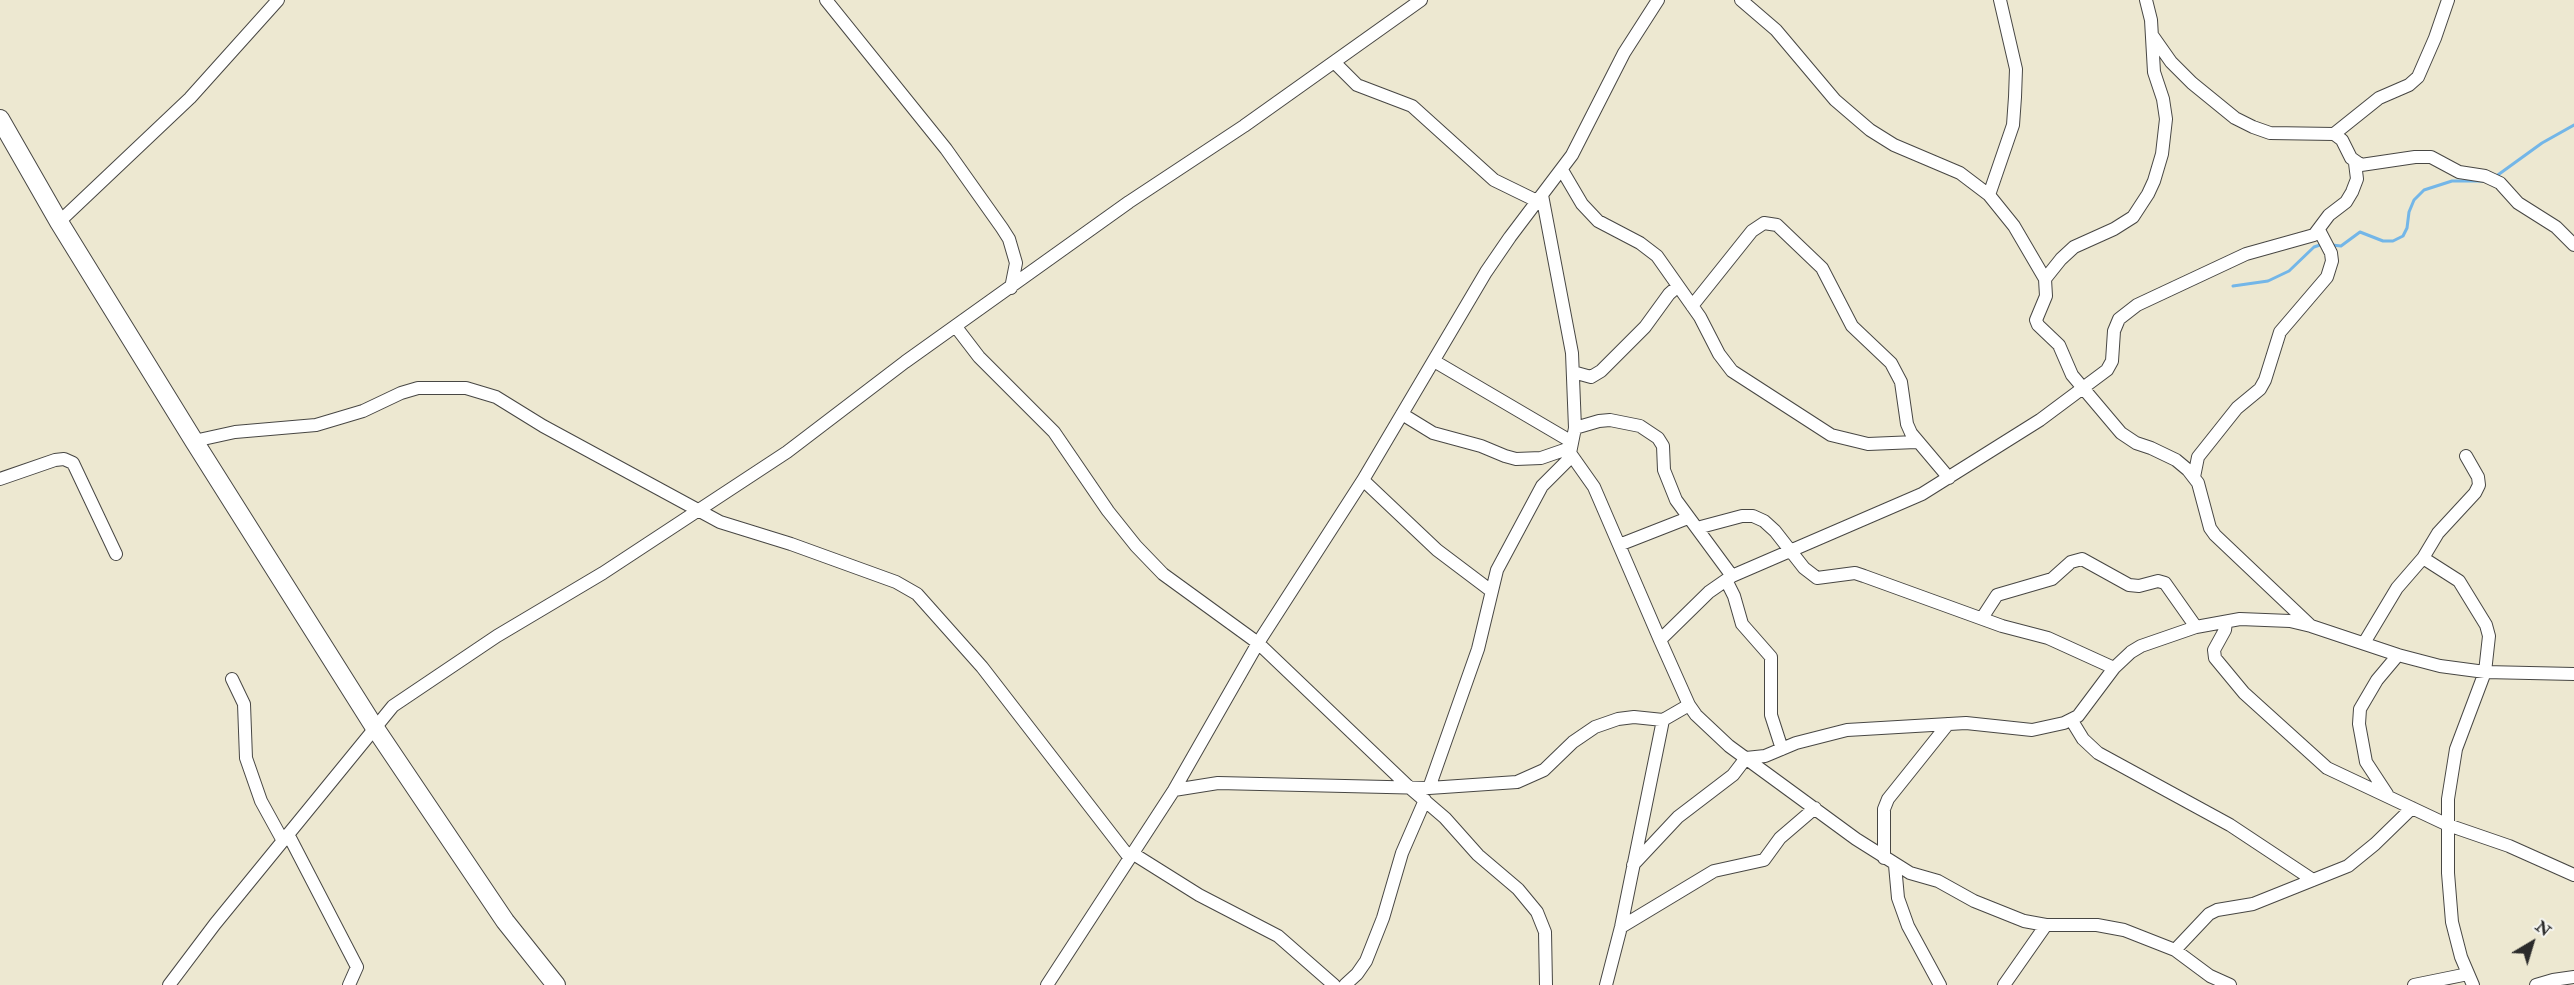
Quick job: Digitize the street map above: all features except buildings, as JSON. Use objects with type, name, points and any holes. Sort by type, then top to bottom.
[{"type":"street","points":[[59,222],[190,98],[278,0]]},
{"type":"street","points":[[826,0],[946,148],[1002,228],[1014,252],[1016,263],[1011,288]]},
{"type":"street","points":[[169,985],[192,952],[393,706],[497,636],[603,573],[788,452],[905,362],[1167,176],[1335,63],[1421,0]]},
{"type":"street","points":[[1047,985],[1174,790],[1258,643],[1364,480],[1486,272],[1562,170],[1624,53],[1658,0]]},
{"type":"street","points":[[1742,0],[1776,30],[1835,100],[1870,130],[1894,145],[1960,173],[1989,195],[2014,226],[2045,279],[2046,296],[2036,320],[2038,325],[2059,345],[2072,375],[2121,433],[2136,443],[2176,460],[2194,477],[2204,499],[2210,528],[2215,535],[2311,626]]},
{"type":"street","points":[[1989,195],[2013,126],[2015,97],[2016,69],[2000,0]]},
{"type":"street","points":[[2045,279],[2074,247],[2127,222],[2138,211],[2148,195],[2162,154],[2166,119],[2154,72],[2150,9],[2146,0]]},
{"type":"street","points":[[2334,134],[2379,98],[2409,85],[2418,77],[2448,0]]},
{"type":"street","points":[[1660,640],[1709,591],[1729,578],[1899,505],[1949,478],[2084,388],[2107,370],[2112,361],[2114,331],[2119,319],[2127,311],[2246,254],[2290,240],[2308,237],[2319,230],[2329,216],[2346,202],[2357,179],[2355,163],[2342,140],[2334,134],[2270,133],[2235,118],[2180,73],[2152,35]]},
{"type":"street","points":[[1335,63],[1357,85],[1412,106],[1494,180],[1540,198]]},
{"type":"street","points":[[0,119],[59,222],[375,728],[505,921],[556,985]]},
{"type":"street","points":[[2355,163],[2366,165],[2415,157],[2431,157],[2459,172],[2486,176],[2500,183],[2518,203],[2556,227],[2574,244]]},
{"type":"street","points":[[1562,170],[1590,213],[1606,226],[1649,249],[1663,263],[1707,329],[1719,354],[1732,370],[1819,429],[1842,439],[1868,444],[1917,442]]},
{"type":"street","points":[[1345,985],[1366,961],[1383,918],[1401,853],[1427,794],[1478,649],[1497,570],[1538,494],[1571,448],[1575,428],[1572,353],[1540,198]]},
{"type":"street","points":[[1692,306],[1752,231],[1764,223],[1777,225],[1822,268],[1852,326],[1884,356],[1897,372],[1904,393],[1907,424],[1917,442],[1949,478]]},
{"type":"street","points":[[2194,477],[2198,457],[2237,408],[2260,388],[2265,380],[2280,332],[2327,277],[2332,261],[2331,253],[2319,230]]},
{"type":"street","points":[[1014,252],[1027,265],[1041,266]]},
{"type":"street","points":[[1573,372],[1592,377],[1600,372],[1645,327],[1669,294],[1678,286]]},
{"type":"street","points":[[956,327],[979,357],[1054,432],[1136,546],[1167,578],[1258,643],[1410,788]]},
{"type":"street","points":[[1434,361],[1571,448],[1594,487],[1689,705],[1704,724],[1746,758],[1890,862],[1910,873],[1938,881],[2000,913],[2046,925],[2110,926],[2159,942],[2175,950],[2210,976],[2230,985]]},
{"type":"street","points":[[194,441],[235,432],[316,425],[363,411],[409,390],[435,387],[466,388],[496,397],[543,426],[699,512],[732,527],[778,540],[896,582],[917,594],[982,667],[1130,855],[1199,895],[1278,936],[1334,985]]},
{"type":"street","points":[[1402,414],[1433,433],[1481,446],[1516,459],[1541,458],[1571,448]]},
{"type":"street","points":[[1575,428],[1610,420],[1640,426],[1651,431],[1663,446],[1664,470],[1676,500],[1729,578],[1742,624],[1771,657],[1770,707],[1782,749]]},
{"type":"street","points":[[2364,643],[2388,601],[2423,558],[2438,533],[2475,493],[2479,485],[2478,477],[2466,456]]},
{"type":"street","points":[[0,479],[55,460],[64,459],[73,463],[116,554]]},
{"type":"street","points":[[1364,480],[1437,550],[1491,590]]},
{"type":"street","points":[[1697,528],[1742,516],[1753,516],[1764,521],[1792,551],[1804,568],[1817,578],[1855,573],[1911,591],[2002,626],[2048,638],[2114,668]]},
{"type":"street","points":[[1619,545],[1688,518]]},
{"type":"street","points":[[2414,985],[2470,980],[2456,941],[2452,922],[2448,825],[2451,777],[2456,749],[2485,672],[2489,636],[2486,625],[2459,581],[2423,558]]},
{"type":"street","points":[[1982,618],[1997,595],[2052,579],[2071,562],[2082,560],[2129,585],[2139,586],[2157,580],[2165,583],[2196,627]]},
{"type":"street","points":[[1633,865],[1678,816],[1733,775],[1746,758],[1765,756],[1804,740],[1847,730],[1974,723],[2032,730],[2072,721],[2090,703],[2114,668],[2141,646],[2196,627],[2258,619],[2311,626],[2398,655],[2440,666],[2485,672],[2574,675]]},
{"type":"street","points":[[2226,622],[2214,654],[2244,693],[2327,768],[2448,825],[2509,846],[2574,875]]},
{"type":"street","points":[[2389,797],[2366,762],[2359,724],[2360,709],[2377,680],[2398,655]]},
{"type":"street","points":[[232,679],[244,704],[246,758],[261,801],[285,838],[357,967],[349,985]]},
{"type":"street","points":[[1174,790],[1218,783],[1410,788],[1427,794],[1517,782],[1544,770],[1573,742],[1595,727],[1634,717],[1663,720],[1689,705]]},
{"type":"street","points":[[1606,985],[1621,927],[1663,720]]},
{"type":"street","points":[[2072,721],[2083,739],[2098,753],[2230,825],[2313,880]]},
{"type":"street","points":[[1940,985],[1908,926],[1898,898],[1890,862],[1884,809],[1888,799],[1948,724]]},
{"type":"street","points":[[1427,794],[1478,855],[1518,889],[1536,912],[1542,922],[1547,940],[1546,985]]},
{"type":"street","points":[[1621,927],[1669,896],[1714,872],[1764,860],[1780,838],[1815,808]]},
{"type":"street","points":[[2175,950],[2209,914],[2217,909],[2253,904],[2348,866],[2363,855],[2412,808]]},
{"type":"street","points":[[2004,985],[2046,925]]},
{"type":"street","points":[[2536,985],[2574,977]]},
{"type":"waterway","points":[[2495,177],[2542,143],[2574,125]]},
{"type":"waterway","points":[[2332,245],[2341,246],[2360,232],[2383,241],[2393,241],[2403,236],[2414,200],[2424,190],[2452,181],[2486,181]]},
{"type":"waterway","points":[[2233,286],[2268,281],[2289,271],[2314,247],[2323,244]]}]
